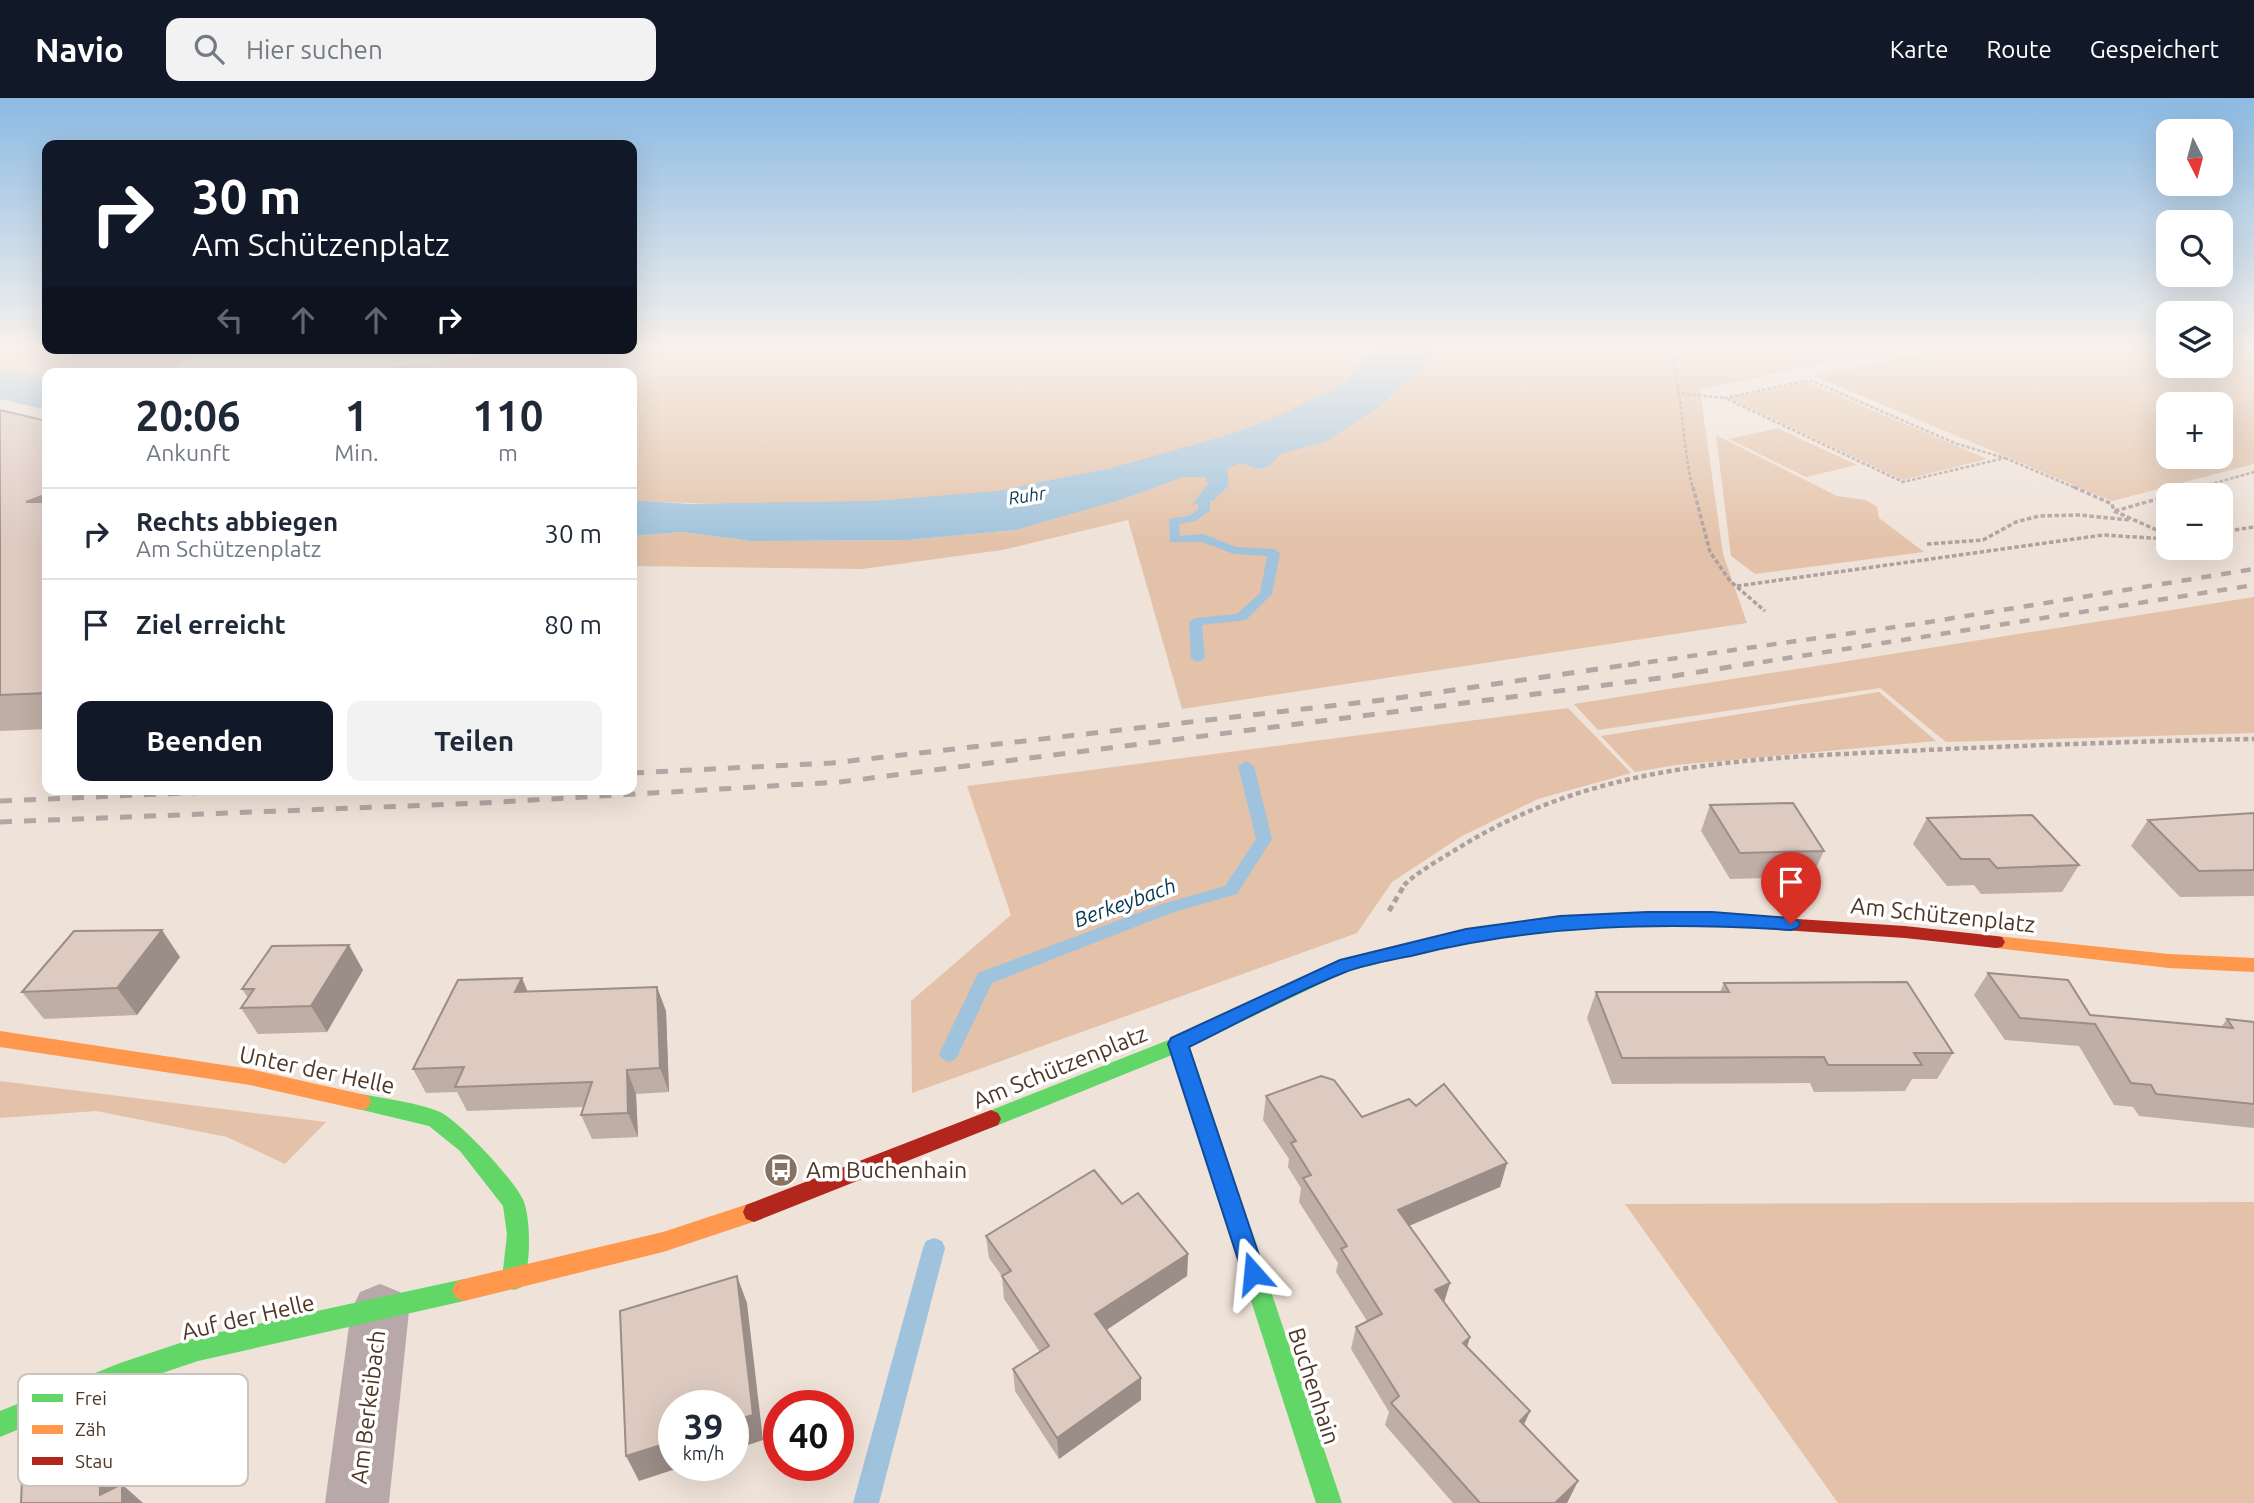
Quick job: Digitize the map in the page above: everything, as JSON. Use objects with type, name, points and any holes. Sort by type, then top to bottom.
[{"type":"street","name":"Am Schützenplatz","points":[[514,1279],[663,1242],[785,1202],[1178,1044],[1340,967],[1466,935],[1560,923],[1647,918],[1712,919],[1905,932],[2169,961],[2254,965]]},
{"type":"street","name":"Unter der Helle","points":[[0,1039],[250,1077],[435,1119],[467,1145],[514,1203],[518,1234],[514,1279]]},
{"type":"street","name":"Buchenhain","points":[[1178,1044],[1329,1503]]},
{"type":"street","name":"Auf der Helle","points":[[125,1374],[198,1349],[380,1311],[514,1279]]},
{"type":"street","name":"Am Berkeibach","points":[[357,1503],[380,1311]]},
{"type":"street","name":"Auf der Helle","points":[[0,1424],[18,1416]]},
{"type":"path","points":[[1679,413],[1685,459],[1710,552],[1721,571],[1765,611]]},
{"type":"path","points":[[1756,413],[1903,482],[2005,458]]},
{"type":"path","points":[[1883,413],[1957,444],[2005,458],[2102,499],[2112,504],[2114,511],[2156,531]]},
{"type":"path","points":[[2215,483],[2254,472]]},
{"type":"path","points":[[2114,511],[2156,500]]},
{"type":"path","points":[[1927,544],[1983,540],[2016,523],[2039,516],[2080,514],[2134,520]]},
{"type":"path","points":[[2233,530],[2254,527]]},
{"type":"path","points":[[1737,586],[2104,535],[2156,537]]},
{"type":"path","points":[[1376,957],[1384,920],[1401,888],[1472,836],[1539,804],[1612,783],[1674,770],[1750,761],[2026,745],[2254,739]]},
{"type":"shaded area","points":[[637,413],[1703,413],[1723,554],[1747,623],[1182,709],[1128,520],[1002,550],[862,569],[637,566],[637,536],[682,532],[751,541],[908,540],[1015,530],[1114,467],[1009,490],[904,500],[813,504],[637,500]]},
{"type":"shaded area","points":[[1759,413],[1878,413],[1987,459],[1903,480]]},
{"type":"shaded area","points":[[1901,413],[2156,413],[2156,469],[2233,469],[2233,413],[2254,413],[2254,464],[2181,483],[2156,483],[2156,490],[2112,501]]},
{"type":"shaded area","points":[[1779,428],[1857,465],[1806,477],[1729,439]]},
{"type":"shaded area","points":[[1716,435],[1837,496],[1866,500],[1877,507],[1879,518],[1924,552],[1755,574],[1731,556]]},
{"type":"shaded area","points":[[2254,597],[2254,733],[1946,742],[1880,688],[1598,730],[1574,704]]},
{"type":"shaded area","points":[[1879,692],[1936,741],[1676,765],[1635,772],[1601,736]]},
{"type":"shaded area","points":[[1568,708],[1631,773],[1538,799],[1462,836],[1392,882],[1357,933],[912,1093],[911,1001],[1011,915],[967,786]]},
{"type":"shaded area","points":[[0,1081],[326,1122],[285,1164],[227,1137],[96,1111],[0,1118]]},
{"type":"shaded area","points":[[2254,1202],[2254,1503],[1838,1503],[1625,1204]]},
{"type":"water","name":"Ruhr","points":[[1286,413],[1371,413],[1327,441],[1281,454],[1268,467],[1256,469],[1249,465],[1234,465],[1227,469],[1229,485],[1214,500],[1192,505],[1208,484],[1205,477],[1183,477],[1123,499],[1015,530],[908,540],[751,541],[682,532],[637,536],[637,500],[689,504],[875,501],[997,491],[1115,467],[1231,434]]},
{"type":"building","points":[[0,413],[11,413],[42,420],[42,496],[26,502],[42,502],[42,693],[0,695]]},
{"type":"building","points":[[1793,803],[1824,851],[1740,853],[1710,805]]},
{"type":"building","points":[[2254,813],[2254,870],[2199,871],[2148,820]]},
{"type":"building","points":[[2032,815],[2079,865],[1997,868],[1989,859],[1961,859],[1927,818]]},
{"type":"building","points":[[162,930],[117,988],[22,992],[74,931]]},
{"type":"building","points":[[349,945],[311,1006],[241,1008],[254,989],[242,989],[272,946]]},
{"type":"building","points":[[1988,973],[2068,980],[2090,1015],[2233,1028],[2227,1019],[2254,1022],[2254,1104],[2156,1094],[2151,1085],[2131,1083],[2095,1024],[2020,1018]]},
{"type":"building","points":[[522,978],[515,992],[657,987],[660,1068],[627,1070],[628,1113],[581,1115],[592,1082],[455,1087],[464,1067],[413,1069],[458,980]]},
{"type":"building","points":[[1907,982],[1953,1053],[1914,1053],[1922,1065],[1828,1065],[1824,1057],[1622,1058],[1596,992],[1729,992],[1724,983]]},
{"type":"building","points":[[1321,1076],[1334,1080],[1362,1117],[1409,1099],[1416,1106],[1444,1084],[1507,1163],[1398,1210],[1450,1283],[1435,1290],[1470,1337],[1463,1343],[1530,1411],[1520,1421],[1578,1481],[1555,1503],[1480,1503],[1391,1403],[1399,1396],[1356,1327],[1382,1314],[1341,1249],[1347,1246],[1303,1178],[1311,1175],[1291,1143],[1296,1141],[1266,1096]]},
{"type":"building","points":[[1094,1170],[1122,1204],[1138,1193],[1188,1254],[1095,1314],[1141,1378],[1057,1438],[1013,1369],[1049,1346],[1002,1276],[1011,1271],[986,1236]]},
{"type":"building","points":[[737,1276],[753,1415],[749,1416],[749,1390],[658,1390],[658,1446],[626,1456],[620,1311]]},
{"type":"building","points":[[22,1486],[100,1486],[100,1495],[122,1486],[122,1503],[21,1503]]},
{"type":"waterway","name":"Berkeybach","points":[[1198,658],[1195,622],[1241,617],[1266,594],[1274,553],[1234,550],[1203,538],[1174,540],[1173,521],[1191,519],[1204,511],[1205,497],[1214,487]]},
{"type":"waterway","name":"Berkeybach","points":[[949,1054],[985,978],[1165,909],[1231,890],[1264,839],[1246,766]]},
{"type":"waterway","name":"Berkeybach","points":[[866,1503],[934,1248]]},
{"type":"railway","points":[[1628,665],[1923,623],[2254,569]]},
{"type":"railway","points":[[1743,665],[2254,585]]},
{"type":"railway","points":[[637,773],[832,763],[1391,699],[1640,663]]},
{"type":"railway","points":[[637,794],[840,782],[1661,678],[1754,663]]},
{"type":"railway","points":[[0,801],[140,795]]},
{"type":"railway","points":[[0,822],[618,795]]},
{"type":"traffic: fast","points":[[991,1119],[1178,1044],[1340,967],[1466,935],[1560,923],[1647,918],[1768,923]]},
{"type":"traffic: fast","points":[[1178,1044],[1329,1503]]},
{"type":"traffic: fast","points":[[361,1102],[435,1119],[467,1145],[514,1203],[518,1234],[514,1279]]},
{"type":"traffic: fast","points":[[123,1374],[198,1349],[464,1290]]},
{"type":"traffic: fast","points":[[0,1424],[18,1417]]},
{"type":"traffic: slow","points":[[1996,942],[2169,961],[2254,965]]},
{"type":"traffic: slow","points":[[0,1039],[250,1077],[361,1102]]},
{"type":"traffic: slow","points":[[464,1290],[663,1242],[754,1212]]},
{"type":"traffic: jam","points":[[1768,923],[1905,932],[1996,942]]},
{"type":"traffic: jam","points":[[754,1212],[991,1119]]},
{"type":"place","name":"Am Buchenhain","points":[[781,1170]]},
{"type":"route","points":[[1253,1273],[1178,1044],[1340,967],[1466,935],[1560,923],[1647,918],[1791,924]]}]
